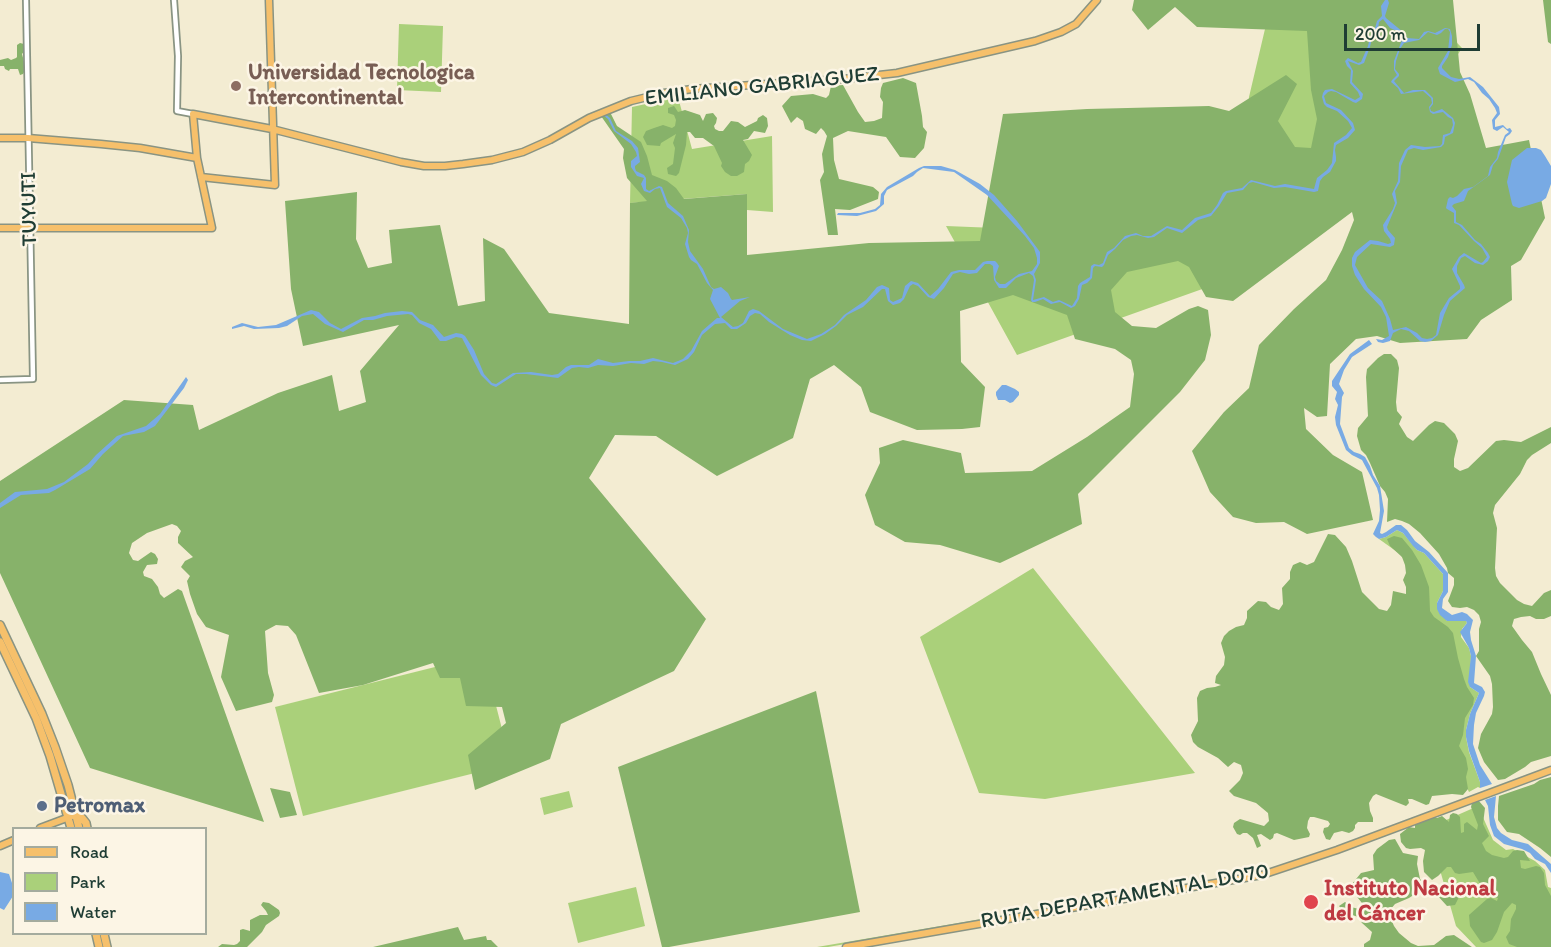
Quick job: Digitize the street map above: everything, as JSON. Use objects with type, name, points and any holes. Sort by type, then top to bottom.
[{"type":"highway","points":[[0,625],[42,714],[68,785],[71,827]]},
{"type":"highway","points":[[0,642],[36,718],[72,816],[78,827]]},
{"type":"highway","points":[[72,816],[82,818],[87,827]]},
{"type":"main road","points":[[201,177],[275,185],[269,0]]},
{"type":"main road","name":"EMILIANO GABRIAGUEZ","points":[[193,114],[272,129],[368,155],[424,166],[445,166],[492,160],[523,152],[589,118],[631,101],[664,93],[897,73],[1035,41],[1076,24],[1097,0]]},
{"type":"main road","points":[[0,228],[212,228],[197,158],[193,114]]},
{"type":"main road","points":[[0,138],[28,138],[140,148],[197,158]]},
{"type":"main road","name":"RUTA DEPARTAMENTAL D070","points":[[846,947],[1262,875],[1337,850],[1551,770]]},
{"type":"main road","points":[[43,827],[72,816]]},
{"type":"street","name":"TUYUTI","points":[[0,380],[33,380],[26,0]]},
{"type":"street","name":"EMILIANO GABRIAGUEZ","points":[[174,0],[178,56],[177,111],[193,114]]},
{"type":"green space","points":[[1134,0],[1453,0],[1460,72],[1470,94],[1486,148],[1529,140],[1545,218],[1521,260],[1511,266],[1512,300],[1481,320],[1467,339],[1400,343],[1377,336],[1356,339],[1330,364],[1327,416],[1317,417],[1304,408],[1306,429],[1333,455],[1362,472],[1373,520],[1307,534],[1284,522],[1256,523],[1233,517],[1210,492],[1192,451],[1224,412],[1249,388],[1259,345],[1326,280],[1342,250],[1354,220],[1352,212],[1233,301],[1206,297],[1189,267],[1178,261],[1127,272],[1111,290],[1115,312],[1132,326],[1156,328],[1189,309],[1198,306],[1208,310],[1211,335],[1205,360],[1180,392],[1078,494],[1082,524],[1000,563],[940,545],[905,542],[875,525],[865,495],[880,463],[879,448],[903,440],[961,453],[965,473],[1032,471],[1130,407],[1134,374],[1131,360],[1115,349],[1075,339],[1067,315],[1013,295],[960,311],[961,362],[985,387],[980,427],[917,430],[870,412],[861,387],[834,365],[810,379],[793,438],[717,476],[656,436],[615,435],[589,478],[706,619],[674,671],[561,724],[550,759],[475,790],[468,755],[506,723],[502,707],[466,706],[460,678],[440,678],[433,663],[363,685],[319,693],[296,635],[288,626],[276,625],[265,631],[268,673],[274,695],[272,702],[236,711],[221,677],[229,635],[206,627],[197,614],[187,581],[190,576],[181,567],[185,561],[193,557],[178,543],[181,531],[172,524],[147,533],[132,543],[129,553],[133,560],[138,561],[151,552],[155,554],[158,559],[157,564],[147,565],[143,572],[144,576],[152,579],[164,598],[178,589],[182,591],[264,822],[90,768],[0,573],[0,481],[124,400],[193,405],[199,430],[278,393],[332,375],[339,411],[366,402],[360,371],[399,325],[303,346],[291,289],[285,201],[357,192],[356,239],[368,268],[392,263],[389,230],[440,225],[458,306],[485,301],[483,238],[504,249],[549,313],[629,324],[630,203],[647,201],[627,178],[623,158],[624,149],[601,116],[610,112],[617,126],[641,142],[652,175],[667,181],[684,199],[747,194],[747,255],[869,243],[980,241],[1003,114],[1209,106],[1229,111],[1286,75],[1297,84],[1278,121],[1295,147],[1311,148],[1317,119],[1311,90],[1307,31],[1197,27],[1175,7],[1148,30],[1132,10]]},
{"type":"green space","points":[[1543,0],[1551,0],[1551,44],[1548,42]]},
{"type":"green space","points":[[1269,12],[1427,12],[1462,48],[1389,161],[1222,282],[1017,355],[946,226],[1070,231],[1247,122],[1249,97]]},
{"type":"green space","points":[[399,24],[443,26],[441,92],[397,90]]},
{"type":"green space","points":[[20,43],[27,48],[22,54],[26,69],[20,75],[18,69],[9,71],[4,66],[0,66],[0,60],[16,58],[17,45]]},
{"type":"green space","points":[[903,78],[916,83],[923,127],[927,132],[924,148],[915,158],[900,157],[886,137],[848,131],[833,138],[834,160],[839,179],[873,187],[879,192],[878,199],[850,210],[835,209],[838,235],[828,235],[820,180],[824,172],[822,154],[827,136],[821,128],[816,134],[805,129],[803,121],[797,117],[791,123],[782,106],[791,96],[813,94],[826,98],[831,86],[843,85],[865,122],[874,121],[882,118],[883,102],[880,97],[883,83]]},
{"type":"green space","points":[[678,97],[692,149],[772,136],[773,212],[747,210],[747,194],[630,203],[632,107]]},
{"type":"green space","points":[[674,106],[678,112],[685,110],[700,115],[703,121],[706,114],[713,113],[717,118],[715,129],[719,131],[723,131],[731,121],[738,122],[745,127],[763,115],[767,118],[768,126],[765,133],[754,131],[748,139],[743,140],[752,155],[745,164],[744,172],[731,176],[725,172],[714,146],[703,138],[695,138],[687,132],[679,173],[676,176],[668,174],[667,168],[673,164],[675,148],[673,143],[676,134],[660,146],[647,145],[643,137],[646,131],[654,128],[663,125],[672,128],[675,126],[674,115],[668,113],[668,108]]},
{"type":"green space","points":[[1384,354],[1391,354],[1397,360],[1399,368],[1397,411],[1402,417],[1399,424],[1407,437],[1413,441],[1435,421],[1444,423],[1455,434],[1458,441],[1454,467],[1460,471],[1468,468],[1496,441],[1521,442],[1551,427],[1551,443],[1527,460],[1520,474],[1495,505],[1493,513],[1497,528],[1495,568],[1500,583],[1517,600],[1532,606],[1544,593],[1551,590],[1551,616],[1544,619],[1521,617],[1514,619],[1512,626],[1532,652],[1551,695],[1551,756],[1531,762],[1505,779],[1498,780],[1484,762],[1478,748],[1481,734],[1492,714],[1493,707],[1490,676],[1476,656],[1479,651],[1481,622],[1479,615],[1467,607],[1452,607],[1448,601],[1454,578],[1448,573],[1439,554],[1420,533],[1402,521],[1395,519],[1387,522],[1388,499],[1366,455],[1361,450],[1357,436],[1358,428],[1368,416],[1367,369]]},
{"type":"green space","points":[[1397,530],[1403,533],[1417,550],[1424,553],[1443,574],[1443,591],[1437,603],[1447,621],[1466,621],[1467,623],[1462,629],[1461,637],[1469,648],[1471,656],[1470,687],[1479,693],[1470,714],[1466,737],[1480,788],[1469,792],[1457,766],[1422,596],[1414,573],[1400,554],[1379,539]]},
{"type":"green space","points":[[1328,534],[1335,535],[1346,547],[1362,592],[1379,609],[1387,611],[1391,605],[1393,591],[1406,594],[1403,580],[1406,573],[1405,565],[1402,557],[1390,546],[1387,539],[1394,536],[1402,538],[1421,565],[1429,587],[1430,611],[1453,633],[1464,679],[1474,698],[1473,705],[1465,718],[1459,746],[1466,758],[1468,789],[1463,795],[1432,796],[1429,804],[1426,805],[1408,799],[1409,803],[1406,806],[1376,794],[1369,803],[1373,822],[1358,822],[1353,831],[1349,833],[1342,831],[1334,833],[1330,840],[1326,839],[1323,832],[1324,828],[1330,824],[1328,821],[1310,817],[1307,828],[1309,837],[1294,840],[1277,833],[1270,840],[1261,834],[1257,835],[1261,846],[1257,848],[1253,838],[1247,833],[1237,834],[1233,827],[1234,823],[1240,819],[1264,826],[1269,821],[1268,813],[1256,803],[1234,796],[1229,791],[1240,780],[1243,773],[1241,765],[1234,762],[1228,767],[1193,742],[1191,735],[1198,721],[1197,698],[1200,691],[1221,685],[1215,683],[1216,676],[1224,665],[1225,657],[1221,643],[1224,636],[1236,627],[1244,625],[1247,611],[1258,601],[1266,602],[1279,610],[1283,604],[1282,588],[1290,579],[1293,565],[1300,562],[1307,565],[1314,562]]},
{"type":"green space","points":[[1033,568],[1195,773],[1045,799],[979,793],[920,637]]},
{"type":"green space","points":[[483,655],[511,764],[303,816],[275,707]]},
{"type":"green space","points":[[816,691],[860,912],[662,947],[618,767]]},
{"type":"green space","points":[[1551,777],[1551,857],[1519,834],[1507,832],[1498,820],[1498,806],[1499,796]]},
{"type":"green space","points":[[270,788],[290,792],[297,815],[280,818]]},
{"type":"green space","points":[[569,791],[573,807],[544,815],[540,798]]},
{"type":"green space","points":[[1478,800],[1485,808],[1483,824],[1489,836],[1482,843],[1486,851],[1504,858],[1513,851],[1524,851],[1530,861],[1520,860],[1521,868],[1536,866],[1540,867],[1544,873],[1545,885],[1551,896],[1551,947],[1517,947],[1509,944],[1506,937],[1516,909],[1516,905],[1512,903],[1504,912],[1492,940],[1481,942],[1470,926],[1469,915],[1487,899],[1497,901],[1498,898],[1490,897],[1485,892],[1473,872],[1459,874],[1455,873],[1451,867],[1447,867],[1432,880],[1424,872],[1425,850],[1406,848],[1401,842],[1400,834],[1409,827],[1415,828],[1418,823],[1433,817],[1442,816],[1449,822],[1450,815],[1453,813],[1460,817],[1461,833],[1464,832],[1464,824],[1467,822],[1477,830],[1478,825],[1471,807],[1472,803]]},
{"type":"green space","points":[[1478,806],[1493,840],[1506,850],[1513,849],[1535,861],[1545,870],[1548,887],[1551,888],[1551,947],[1476,947],[1456,926],[1428,828]]},
{"type":"green space","points":[[1395,839],[1403,853],[1418,856],[1420,879],[1426,885],[1441,888],[1448,885],[1456,886],[1462,891],[1455,905],[1447,906],[1437,895],[1430,892],[1415,894],[1395,904],[1390,910],[1394,926],[1411,943],[1418,946],[1434,945],[1446,936],[1454,935],[1472,947],[1364,947],[1364,944],[1370,940],[1372,932],[1358,917],[1344,912],[1339,906],[1345,902],[1359,909],[1362,903],[1353,892],[1352,884],[1361,873],[1374,870],[1373,855],[1377,849],[1389,840]]},
{"type":"green space","points":[[636,887],[645,926],[578,943],[568,903]]},
{"type":"green space","points":[[1170,887],[1170,889],[817,947]]},
{"type":"green space","points":[[263,902],[279,910],[279,916],[266,925],[247,947],[218,947],[222,944],[237,944],[240,941],[240,930],[250,931],[250,920],[260,915],[268,915],[261,905]]},
{"type":"green space","points":[[458,927],[464,940],[486,936],[487,940],[491,940],[498,947],[373,947]]},
{"type":"water","points":[[1385,0],[1388,0],[1386,18],[1407,38],[1419,39],[1424,32],[1428,31],[1435,33],[1445,28],[1450,29],[1452,45],[1442,68],[1451,77],[1459,79],[1470,77],[1483,87],[1499,107],[1500,114],[1495,120],[1495,127],[1503,125],[1512,131],[1506,137],[1490,175],[1468,191],[1464,201],[1452,206],[1456,211],[1456,222],[1481,244],[1490,257],[1483,265],[1465,256],[1461,258],[1457,266],[1457,273],[1465,288],[1450,301],[1438,335],[1431,341],[1420,341],[1409,331],[1401,329],[1393,333],[1390,341],[1378,342],[1376,339],[1382,340],[1389,336],[1386,317],[1381,307],[1364,289],[1352,266],[1355,252],[1370,240],[1391,243],[1383,225],[1395,203],[1392,194],[1398,181],[1399,163],[1405,150],[1411,145],[1440,146],[1443,135],[1450,133],[1453,125],[1452,119],[1443,112],[1433,114],[1430,112],[1429,107],[1432,103],[1431,98],[1423,91],[1401,94],[1391,82],[1397,75],[1394,70],[1394,61],[1402,40],[1399,32],[1390,28],[1383,19],[1379,22],[1378,30],[1372,38],[1364,63],[1359,65],[1348,61],[1353,71],[1352,82],[1363,94],[1362,99],[1356,103],[1331,91],[1324,96],[1326,103],[1341,110],[1353,123],[1355,130],[1348,138],[1336,145],[1336,161],[1330,172],[1320,181],[1318,191],[1274,188],[1253,182],[1243,190],[1227,193],[1211,216],[1198,220],[1182,233],[1167,228],[1154,237],[1131,236],[1123,240],[1108,255],[1102,267],[1093,268],[1092,278],[1082,285],[1079,299],[1071,308],[1060,302],[1051,304],[1043,299],[1032,302],[1034,280],[1029,273],[1016,278],[1006,288],[999,288],[994,280],[993,266],[985,264],[977,273],[953,274],[934,299],[928,297],[913,284],[904,299],[893,305],[888,301],[885,289],[882,289],[863,307],[847,315],[825,334],[811,341],[790,335],[760,314],[755,313],[737,329],[731,329],[725,323],[715,324],[702,335],[688,359],[675,365],[653,361],[644,364],[579,367],[572,368],[558,378],[516,374],[496,387],[481,375],[462,338],[456,337],[440,341],[431,329],[408,314],[364,320],[343,332],[325,324],[313,314],[302,316],[287,326],[279,328],[254,329],[244,326],[232,329],[242,323],[258,327],[276,325],[311,310],[319,312],[330,323],[341,329],[362,318],[385,313],[412,312],[420,320],[433,325],[444,337],[456,333],[465,336],[484,374],[496,384],[513,373],[531,372],[552,375],[558,374],[571,365],[589,365],[598,359],[613,363],[653,358],[673,363],[683,359],[691,351],[702,331],[720,318],[710,299],[713,290],[707,283],[697,264],[689,257],[685,244],[687,228],[681,218],[667,207],[660,188],[650,193],[644,191],[641,184],[644,178],[637,176],[631,167],[631,161],[637,156],[636,152],[631,144],[614,131],[608,119],[603,115],[605,114],[610,118],[616,131],[632,141],[638,148],[640,162],[635,168],[646,178],[646,189],[649,191],[659,186],[662,187],[668,203],[683,216],[689,230],[690,251],[703,269],[711,287],[714,289],[721,287],[732,300],[750,297],[740,301],[721,317],[733,327],[743,323],[749,311],[753,309],[783,329],[807,339],[835,325],[882,285],[889,288],[890,300],[893,302],[902,298],[905,286],[911,281],[918,283],[930,296],[951,272],[975,270],[987,261],[995,261],[999,266],[995,277],[1000,284],[1005,284],[1019,274],[1032,271],[1037,264],[1037,258],[1034,248],[1025,236],[987,195],[954,172],[923,168],[887,190],[884,204],[876,211],[857,216],[837,215],[838,213],[860,213],[875,209],[880,205],[881,194],[887,187],[924,166],[941,166],[955,170],[994,195],[1040,252],[1040,263],[1034,274],[1036,280],[1033,300],[1044,297],[1053,302],[1059,300],[1072,306],[1077,298],[1078,286],[1090,277],[1091,266],[1103,263],[1107,252],[1125,236],[1136,233],[1151,236],[1167,226],[1182,230],[1195,218],[1211,213],[1223,193],[1242,188],[1251,180],[1275,186],[1285,184],[1314,189],[1317,178],[1332,163],[1334,143],[1352,128],[1337,111],[1324,104],[1323,93],[1325,90],[1332,89],[1355,100],[1360,97],[1350,83],[1351,70],[1345,61],[1348,58],[1358,63],[1361,62],[1377,21],[1382,16],[1381,6]],"holes":[[[1448,29],[1450,32],[1448,51],[1438,68],[1440,74],[1455,82],[1468,79],[1474,82],[1495,108],[1497,113],[1492,120],[1493,129],[1497,131],[1503,127],[1509,132],[1505,135],[1488,176],[1473,187],[1464,189],[1457,196],[1448,199],[1446,208],[1454,213],[1454,223],[1459,225],[1482,248],[1487,257],[1481,263],[1464,253],[1459,257],[1452,269],[1460,289],[1449,298],[1440,313],[1436,335],[1427,339],[1406,327],[1393,330],[1382,301],[1368,288],[1355,265],[1357,257],[1371,244],[1390,247],[1394,245],[1395,238],[1387,227],[1397,203],[1395,191],[1400,182],[1401,166],[1408,150],[1441,147],[1445,137],[1453,133],[1455,123],[1453,118],[1442,109],[1431,111],[1433,98],[1425,90],[1404,93],[1394,81],[1399,76],[1395,69],[1396,61],[1404,43],[1419,40],[1428,32],[1437,35]]]},
{"type":"water","points":[[1527,148],[1541,150],[1545,156],[1551,166],[1551,184],[1546,198],[1542,201],[1519,208],[1512,204],[1507,182],[1512,160]]},
{"type":"water","points":[[1369,340],[1372,344],[1352,357],[1339,384],[1344,393],[1340,424],[1349,448],[1365,457],[1380,486],[1384,511],[1380,533],[1396,525],[1401,525],[1407,530],[1415,541],[1429,552],[1448,573],[1448,592],[1443,599],[1442,608],[1452,615],[1462,612],[1473,620],[1470,632],[1476,656],[1474,683],[1482,687],[1485,692],[1476,713],[1473,744],[1480,765],[1492,784],[1480,788],[1466,737],[1470,714],[1479,693],[1470,687],[1468,682],[1471,656],[1460,632],[1467,623],[1466,621],[1447,621],[1440,615],[1437,603],[1443,591],[1443,574],[1424,553],[1413,546],[1403,533],[1397,530],[1379,539],[1373,534],[1379,521],[1380,510],[1377,488],[1362,460],[1346,450],[1336,425],[1337,392],[1332,386],[1332,381],[1350,354]]},
{"type":"water","points":[[186,377],[188,380],[184,388],[155,426],[144,432],[123,436],[90,469],[55,490],[49,493],[21,495],[0,508],[0,503],[15,492],[47,489],[64,482],[88,464],[117,436],[146,426],[160,414]]},
{"type":"water","points":[[1002,385],[1019,392],[1013,402],[998,400],[996,392]]},
{"type":"water","points":[[1496,796],[1494,817],[1497,828],[1512,840],[1528,844],[1551,864],[1551,873],[1545,864],[1535,859],[1530,853],[1504,844],[1494,836],[1485,800]]},
{"type":"water","points":[[0,872],[9,874],[12,883],[12,898],[4,910],[0,908]]},
{"type":"place","name":"Universidad Tecnologica Intercontinental","points":[[236,86]]},
{"type":"place","name":"Petromax","points":[[42,806]]},
{"type":"place","name":"Instituto Nacional del Cáncer","points":[[1311,902]]}]
